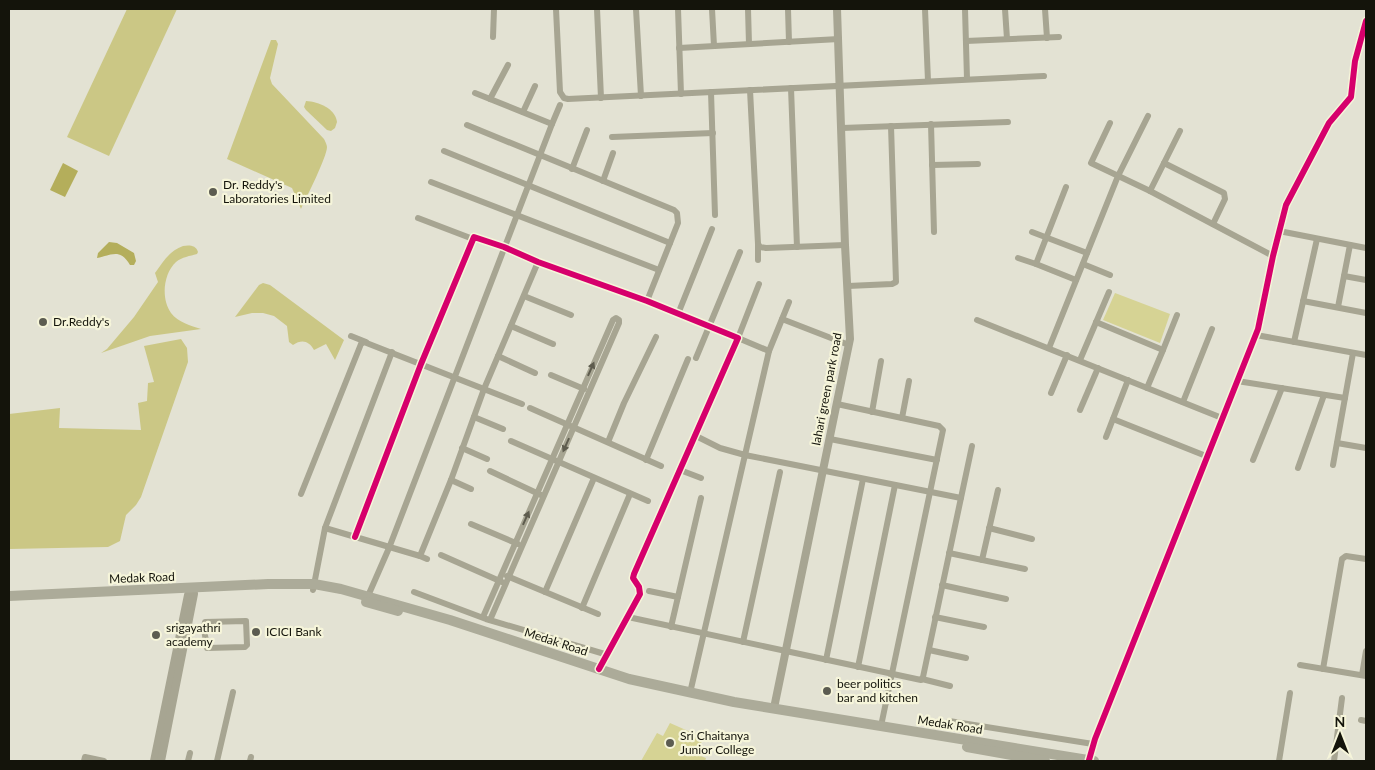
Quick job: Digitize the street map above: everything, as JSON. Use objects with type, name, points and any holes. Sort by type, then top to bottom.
[{"type":"main road","name":"Medak Road","points":[[9,596],[268,584],[314,587],[368,596],[629,679],[690,694],[1092,761]]},
{"type":"main road","name":"Medak Road","points":[[9,602],[191,595],[314,587],[448,626],[627,685],[661,694],[1045,761]]},
{"type":"street","points":[[493,36],[494,9]]},
{"type":"street","points":[[556,9],[561,96],[568,99],[1044,76]]},
{"type":"street","points":[[597,9],[601,98]]},
{"type":"street","points":[[636,9],[640,96]]},
{"type":"street","points":[[678,9],[681,94]]},
{"type":"street","points":[[712,9],[714,46]]},
{"type":"street","points":[[748,9],[749,44]]},
{"type":"street","points":[[788,9],[789,42]]},
{"type":"street","name":"lahari green park road","points":[[774,708],[784,651],[849,345],[837,9]]},
{"type":"street","points":[[925,9],[928,81]]},
{"type":"street","points":[[965,9],[967,79]]},
{"type":"street","points":[[1005,9],[1007,39]]},
{"type":"street","points":[[1045,9],[1046,38]]},
{"type":"street","points":[[1092,761],[1093,744],[1206,456],[1256,335],[1286,205],[1326,128],[1351,97],[1356,55],[1366,21]]},
{"type":"street","points":[[966,41],[1059,37]]},
{"type":"street","points":[[679,48],[839,39]]},
{"type":"street","points":[[490,99],[508,65]]},
{"type":"street","points":[[523,112],[534,86]]},
{"type":"street","points":[[791,88],[797,247]]},
{"type":"street","points":[[750,90],[758,260]]},
{"type":"street","points":[[711,92],[715,216]]},
{"type":"street","points":[[475,93],[552,124]]},
{"type":"street","points":[[368,596],[389,548],[560,105]]},
{"type":"street","points":[[1048,348],[1118,176],[1148,116]]},
{"type":"street","points":[[842,128],[1008,122]]},
{"type":"street","points":[[1110,123],[1091,163],[1150,191],[1273,256]]},
{"type":"street","points":[[931,124],[934,232]]},
{"type":"street","points":[[467,125],[674,210],[677,213],[678,223],[647,300]]},
{"type":"street","points":[[848,286],[892,284],[896,282],[891,126]]},
{"type":"street","points":[[572,169],[587,130]]},
{"type":"street","points":[[1150,191],[1180,131]]},
{"type":"street","points":[[612,137],[713,133]]},
{"type":"street","points":[[444,151],[670,243]]},
{"type":"street","points":[[603,181],[613,153]]},
{"type":"street","points":[[1164,163],[1224,193],[1225,199],[1212,224]]},
{"type":"street","points":[[932,165],[978,164]]},
{"type":"street","points":[[430,182],[659,270]]},
{"type":"street","points":[[1036,264],[1066,186]]},
{"type":"street","points":[[418,218],[473,239]]},
{"type":"street","points":[[678,314],[712,229]]},
{"type":"street","points":[[1279,231],[1366,248]]},
{"type":"street","points":[[1032,232],[1087,253]]},
{"type":"street","points":[[355,537],[421,364],[473,239],[476,236],[538,262],[647,300],[769,351]]},
{"type":"street","points":[[1294,342],[1317,239]]},
{"type":"street","points":[[758,244],[766,248],[845,245]]},
{"type":"street","points":[[1338,308],[1350,245]]},
{"type":"street","points":[[696,358],[740,252]]},
{"type":"street","points":[[1018,258],[1076,280]]},
{"type":"street","points":[[420,556],[451,480],[484,389],[538,262]]},
{"type":"street","points":[[1083,264],[1110,275]]},
{"type":"street","points":[[1344,276],[1366,280]]},
{"type":"street","points":[[599,669],[640,594],[634,574],[738,338],[758,284]]},
{"type":"street","points":[[1080,360],[1109,292]]},
{"type":"street","points":[[524,296],[571,315]]},
{"type":"street","points":[[1303,301],[1366,313]]},
{"type":"street","points":[[690,694],[769,351],[789,302]]},
{"type":"street","points":[[1147,388],[1177,316]]},
{"type":"street","points":[[482,631],[502,582],[522,546],[541,494],[619,323],[619,320],[616,318],[613,320],[582,388],[571,427]]},
{"type":"street","points":[[782,319],[849,345]]},
{"type":"street","points":[[977,320],[1222,418]]},
{"type":"street","points":[[1096,322],[1163,350]]},
{"type":"street","points":[[511,326],[553,344]]},
{"type":"street","points":[[1183,402],[1212,329]]},
{"type":"street","points":[[1256,335],[1366,355]]},
{"type":"street","points":[[351,336],[522,404]]},
{"type":"street","points":[[608,442],[624,403],[656,337]]},
{"type":"street","points":[[301,494],[360,344],[366,342]]},
{"type":"street","points":[[314,587],[325,528],[392,352]]},
{"type":"street","points":[[1333,465],[1352,353]]},
{"type":"street","points":[[1051,393],[1067,355]]},
{"type":"street","points":[[498,356],[535,373]]},
{"type":"street","points":[[646,460],[688,358]]},
{"type":"street","points":[[872,412],[881,361]]},
{"type":"street","points":[[1080,410],[1098,368]]},
{"type":"street","points":[[551,375],[590,390]]},
{"type":"street","points":[[1106,437],[1128,380]]},
{"type":"street","points":[[902,418],[909,381]]},
{"type":"street","points":[[1237,381],[1345,398]]},
{"type":"street","points":[[1253,460],[1282,388]]},
{"type":"street","points":[[1298,468],[1324,395]]},
{"type":"street","points":[[837,404],[942,427],[937,460],[881,726]]},
{"type":"street","points":[[530,408],[661,466]]},
{"type":"street","points":[[474,417],[503,429]]},
{"type":"street","points":[[1113,419],[1206,456]]},
{"type":"street","points":[[696,436],[720,448],[745,455],[961,498]]},
{"type":"street","points":[[830,438],[937,460]]},
{"type":"street","points":[[511,441],[555,462],[648,501]]},
{"type":"street","points":[[1337,443],[1366,448]]},
{"type":"street","points":[[922,679],[972,446]]},
{"type":"street","points":[[462,448],[488,459]]},
{"type":"street","points":[[680,470],[701,478]]},
{"type":"street","points":[[490,471],[541,494]]},
{"type":"street","points":[[743,642],[780,472]]},
{"type":"street","points":[[545,592],[594,478]]},
{"type":"street","points":[[826,660],[864,479]]},
{"type":"street","points":[[451,480],[471,489]]},
{"type":"street","points":[[858,667],[895,485]]},
{"type":"street","points":[[982,560],[998,490]]},
{"type":"street","points":[[506,575],[515,543],[541,494]]},
{"type":"street","points":[[582,608],[630,494]]},
{"type":"street","points":[[671,626],[701,498]]},
{"type":"street","points":[[471,524],[522,546]]},
{"type":"street","points":[[325,528],[427,559]]},
{"type":"street","points":[[989,528],[1032,539]]},
{"type":"street","points":[[949,553],[1025,569]]},
{"type":"street","points":[[441,555],[502,582]]},
{"type":"street","points":[[1323,669],[1342,559],[1346,556],[1366,559]]},
{"type":"street","points":[[506,575],[598,614]]},
{"type":"street","points":[[942,585],[1006,599]]},
{"type":"street","points":[[649,591],[678,597]]},
{"type":"street","points":[[414,592],[486,618],[608,655]]},
{"type":"street","points":[[161,761],[188,629],[191,595]]},
{"type":"street","points":[[154,761],[191,595]]},
{"type":"street","points":[[628,617],[950,686]]},
{"type":"street","points":[[936,617],[984,627]]},
{"type":"street","points":[[246,621],[248,645],[244,647],[207,648],[204,629],[205,622],[246,621]]},
{"type":"street","points":[[188,629],[204,629]]},
{"type":"street","points":[[928,650],[966,658]]},
{"type":"street","points":[[1300,665],[1364,676],[1366,651]]},
{"type":"street","points":[[218,761],[233,692]]},
{"type":"street","points":[[1279,761],[1290,693]]},
{"type":"street","points":[[1334,761],[1342,698]]},
{"type":"street","points":[[949,721],[1093,744]]},
{"type":"street","points":[[188,761],[190,753]]},
{"type":"street","points":[[84,761],[85,757],[104,761]]},
{"type":"shaded area","points":[[127,9],[177,9],[109,156],[67,137]]},
{"type":"shaded area","points":[[271,40],[276,40],[278,44],[270,78],[272,84],[324,139],[327,146],[320,168],[301,209],[292,188],[227,159]]},
{"type":"shaded area","points":[[306,101],[321,104],[330,109],[336,117],[335,128],[331,131],[327,130],[306,110],[304,107]]},
{"type":"shaded area","points":[[63,163],[78,171],[65,197],[50,190]]},
{"type":"shaded area","points":[[109,242],[117,243],[134,253],[136,261],[134,265],[130,265],[123,256],[115,254],[97,258],[98,253]]},
{"type":"shaded area","points":[[183,246],[194,247],[198,252],[178,260],[168,273],[165,287],[166,301],[171,313],[177,319],[201,329],[150,336],[101,353],[107,349],[134,317],[158,282],[155,273],[164,261],[170,254]]},
{"type":"shaded area","points":[[263,283],[270,285],[344,340],[335,360],[326,344],[314,350],[305,342],[293,345],[289,342],[287,326],[274,316],[252,313],[235,317],[259,285]]},
{"type":"shaded area","points":[[1115,293],[1170,314],[1160,343],[1103,320]]},
{"type":"shaded area","points":[[181,339],[187,348],[188,362],[141,497],[126,515],[120,541],[108,547],[9,549],[9,414],[60,408],[59,428],[141,430],[138,403],[147,401],[148,383],[154,382],[144,346]]},
{"type":"shaded area","points":[[670,723],[704,738],[695,754],[706,758],[705,761],[641,761],[657,733],[663,736]]},
{"type":"cycle path","points":[[1089,760],[1095,739],[1258,329],[1286,205],[1329,123],[1351,97],[1355,61],[1366,21]]},
{"type":"cycle path","points":[[355,537],[421,364],[474,237],[647,301],[738,338],[634,574],[633,578],[639,587],[640,594],[599,669]]},
{"type":"place","name":"Dr. Reddy's Laboratories Limited","points":[[213,192]]},
{"type":"place","name":"Dr.Reddy's","points":[[43,322]]},
{"type":"place","name":"ICICI Bank","points":[[256,632]]},
{"type":"place","name":"srigayathri academy","points":[[156,635]]},
{"type":"place","name":"beer politics bar and kitchen","points":[[827,691]]},
{"type":"place","name":"Sri Chaitanya Junior College","points":[[670,743]]}]
